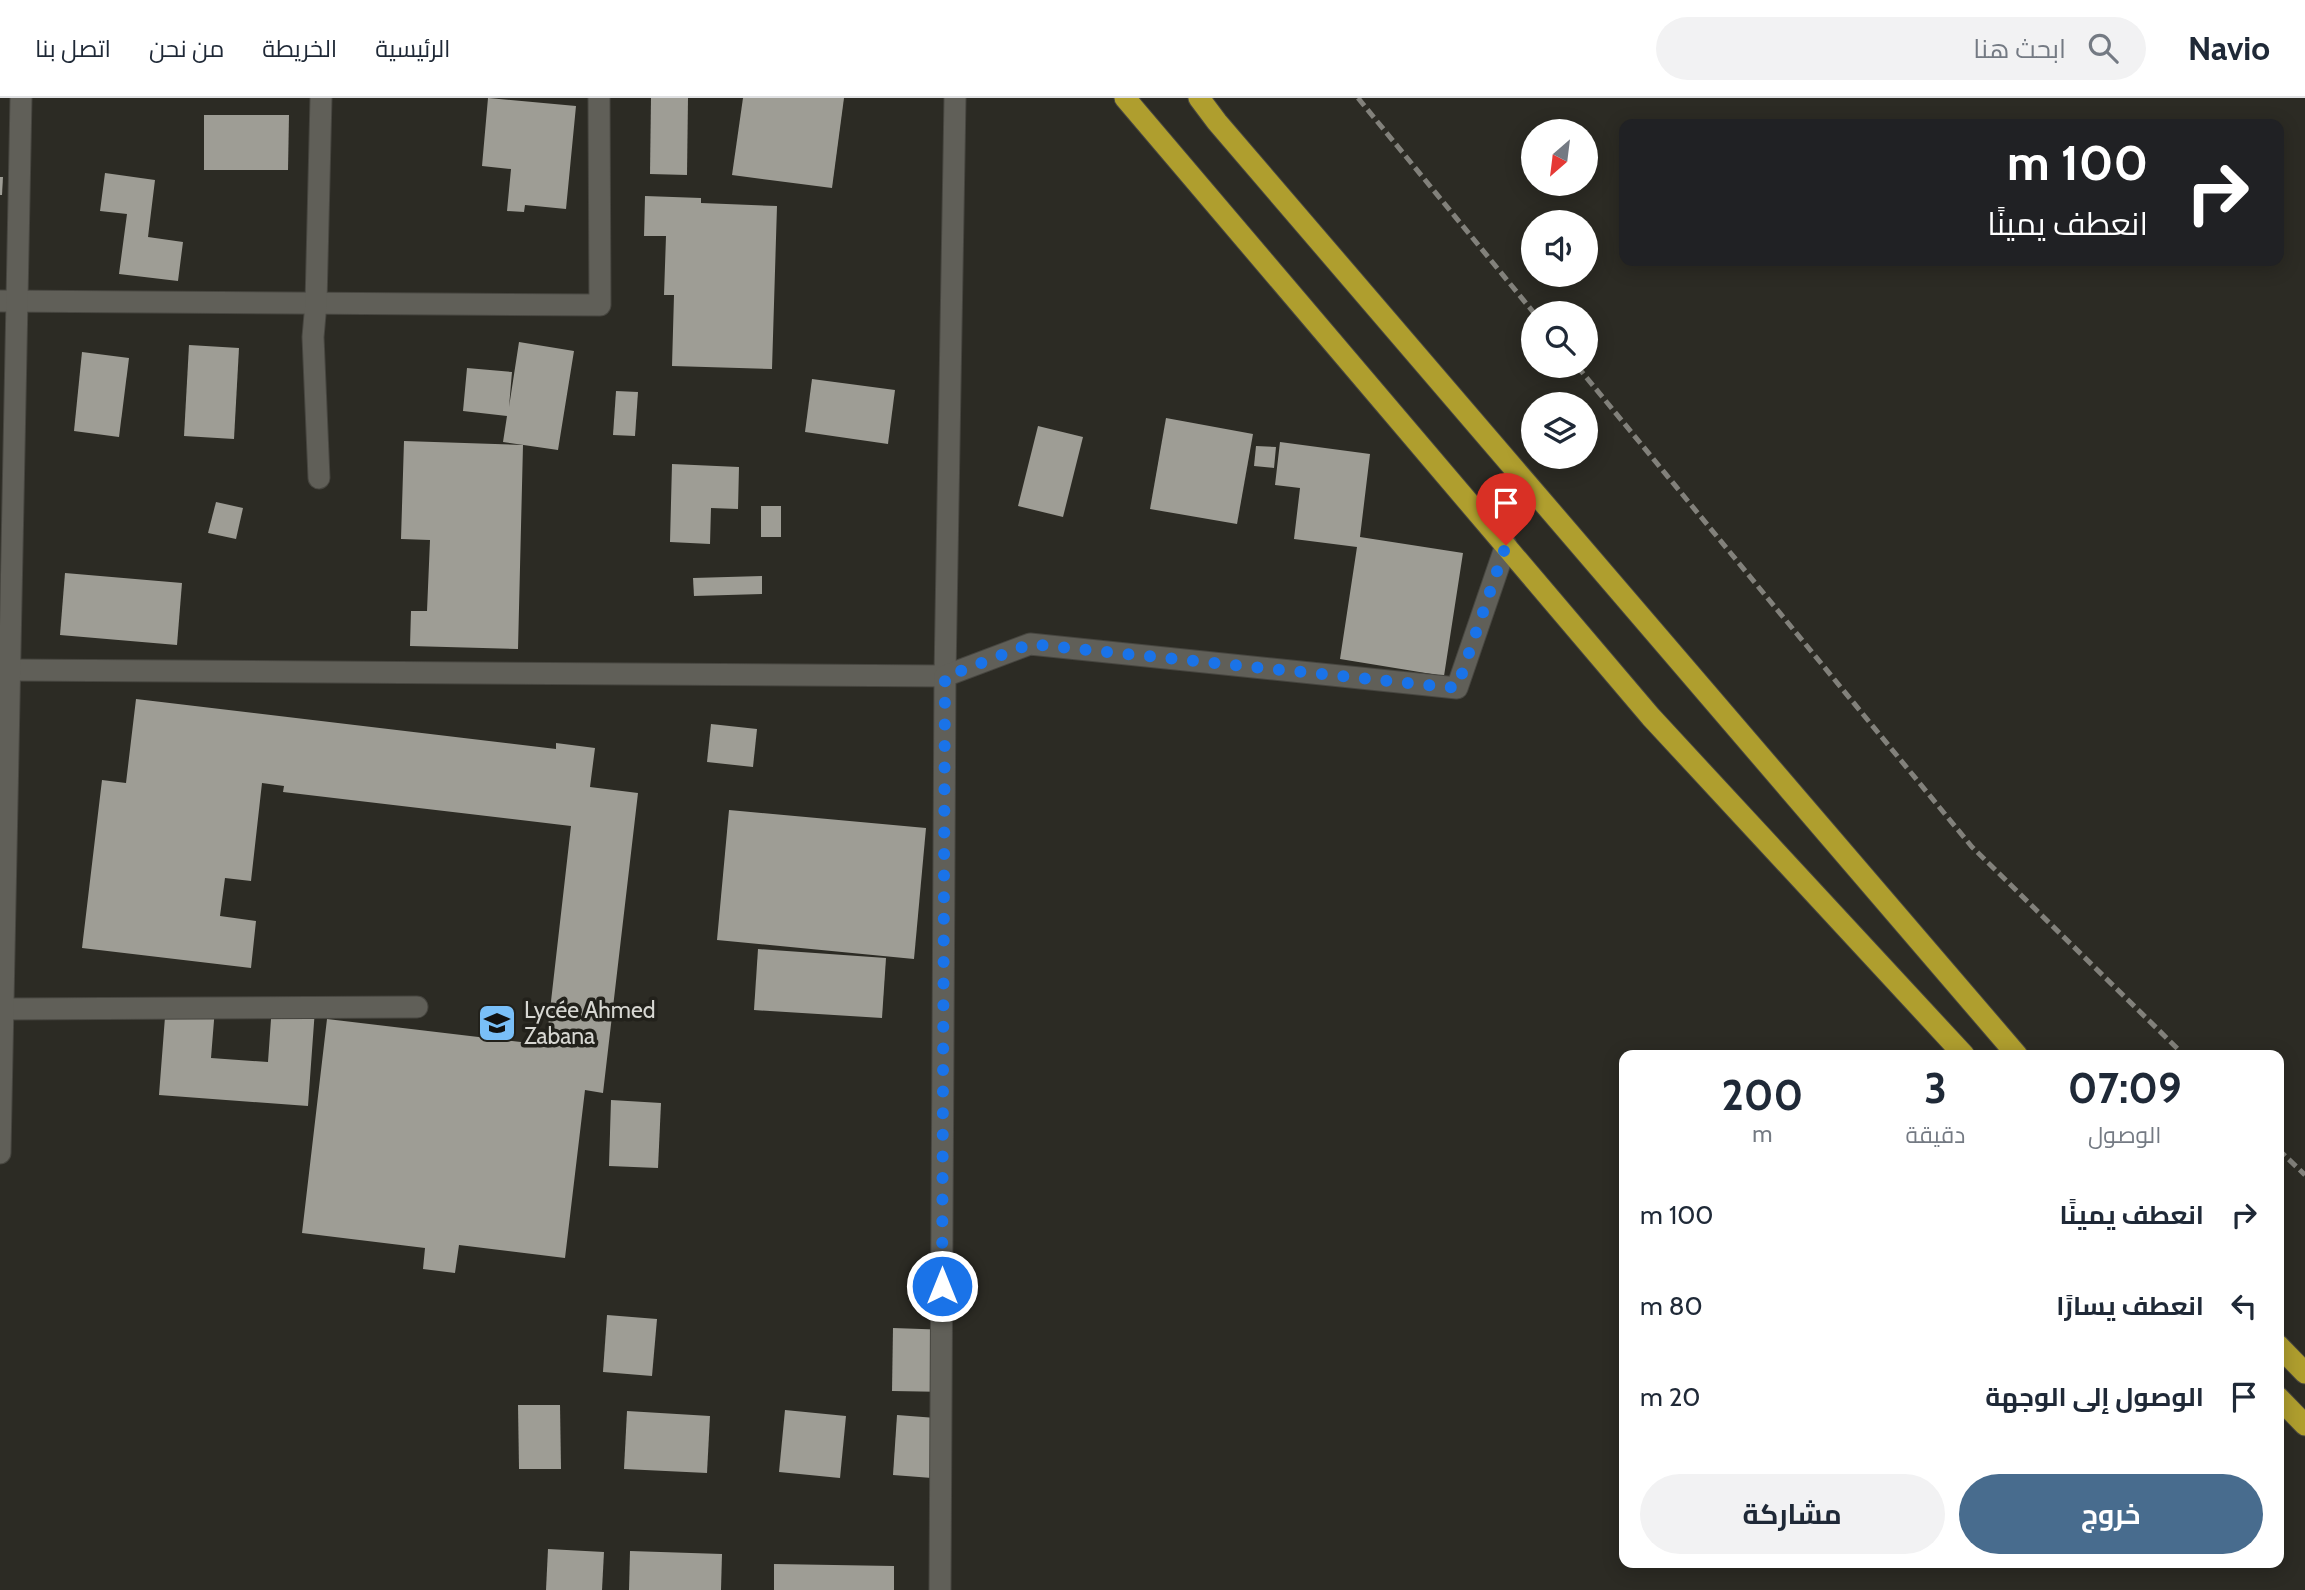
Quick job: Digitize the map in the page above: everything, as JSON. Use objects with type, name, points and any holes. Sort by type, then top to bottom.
[{"type":"highway","points":[[1125,98],[1651,717],[1959,1050]]},
{"type":"highway","points":[[1199,98],[1226,133],[2013,1050]]},
{"type":"highway","points":[[2284,1351],[2305,1373]]},
{"type":"highway","points":[[2284,1403],[2305,1425]]},
{"type":"street","points":[[0,1153],[9,670],[6,553],[8,301],[21,98]]},
{"type":"street","points":[[319,478],[313,337],[321,98]]},
{"type":"street","points":[[8,301],[600,305],[599,98]]},
{"type":"street","points":[[940,1590],[945,677],[955,98]]},
{"type":"street","points":[[9,670],[945,677],[1030,644],[1457,688],[1506,545]]},
{"type":"street","points":[[3,1009],[417,1007]]},
{"type":"building","points":[[488,98],[576,106],[566,209],[525,205],[524,212],[507,211],[511,169],[482,166]]},
{"type":"building","points":[[651,98],[688,98],[687,175],[650,174]]},
{"type":"building","points":[[743,98],[844,98],[832,188],[732,175]]},
{"type":"building","points":[[204,115],[289,115],[288,170],[204,170]]},
{"type":"building","points":[[105,173],[155,180],[148,237],[183,242],[178,281],[119,274],[127,214],[100,211]]},
{"type":"building","points":[[0,177],[3,177],[2,195],[0,195]]},
{"type":"building","points":[[645,196],[701,198],[701,203],[777,206],[772,369],[672,366],[674,295],[664,295],[666,236],[644,236]]},
{"type":"building","points":[[519,342],[574,351],[558,450],[503,442],[507,416],[463,411],[467,368],[512,372],[509,407]]},
{"type":"building","points":[[189,345],[239,348],[234,439],[184,436]]},
{"type":"building","points":[[82,352],[129,358],[119,437],[74,431]]},
{"type":"building","points":[[812,379],[895,390],[888,444],[805,432]]},
{"type":"building","points":[[616,391],[638,392],[635,436],[613,435]]},
{"type":"building","points":[[1166,418],[1253,434],[1237,524],[1150,509]]},
{"type":"building","points":[[1038,426],[1083,437],[1063,517],[1018,506]]},
{"type":"building","points":[[404,441],[523,445],[518,649],[410,646],[411,611],[427,611],[430,540],[401,539]]},
{"type":"building","points":[[1280,442],[1370,454],[1360,537],[1463,553],[1444,676],[1340,659],[1357,547],[1294,539],[1300,488],[1275,485]]},
{"type":"building","points":[[1256,446],[1276,447],[1274,468],[1254,466]]},
{"type":"building","points":[[672,464],[739,467],[738,509],[711,508],[710,544],[670,542]]},
{"type":"building","points":[[216,502],[243,508],[236,539],[208,533]]},
{"type":"building","points":[[761,506],[781,506],[781,537],[761,537]]},
{"type":"building","points":[[65,573],[182,583],[177,645],[60,635]]},
{"type":"building","points":[[762,576],[762,594],[694,596],[693,578]]},
{"type":"building","points":[[136,699],[556,749],[556,743],[595,748],[590,787],[638,793],[603,1093],[585,1090],[565,1258],[459,1245],[455,1273],[423,1269],[425,1248],[302,1233],[327,1019],[546,1045],[571,826],[283,792],[284,786],[262,783],[251,881],[225,878],[220,916],[256,921],[251,968],[82,948],[102,780],[126,783]]},
{"type":"building","points":[[711,724],[757,729],[753,767],[707,762]]},
{"type":"building","points":[[729,810],[926,828],[914,959],[717,940]]},
{"type":"building","points":[[758,949],[886,958],[882,1018],[754,1010]]},
{"type":"building","points":[[166,1004],[215,1008],[211,1058],[268,1062],[272,1005],[315,1009],[308,1106],[159,1095]]},
{"type":"building","points":[[611,1100],[661,1103],[658,1168],[609,1166]]},
{"type":"building","points":[[607,1315],[657,1319],[652,1376],[603,1372]]},
{"type":"building","points":[[893,1328],[950,1330],[949,1392],[892,1391]]},
{"type":"building","points":[[518,1405],[560,1405],[561,1469],[519,1469]]},
{"type":"building","points":[[785,1410],[846,1416],[840,1478],[779,1472]]},
{"type":"building","points":[[627,1411],[710,1416],[707,1473],[624,1469]]},
{"type":"building","points":[[897,1415],[949,1419],[945,1479],[893,1475]]},
{"type":"building","points":[[548,1549],[604,1552],[602,1590],[546,1590]]},
{"type":"building","points":[[630,1551],[722,1554],[721,1590],[629,1590]]},
{"type":"building","points":[[774,1564],[894,1566],[894,1590],[774,1590]]},
{"type":"railway","points":[[1358,98],[1524,301]]},
{"type":"railway","points":[[1587,378],[1972,847],[2179,1050]]},
{"type":"railway","points":[[2284,1155],[2305,1175]]},
{"type":"place","name":"Lycée Ahmed Zabana","points":[[497,1023]]},
{"type":"route","points":[[942,1286],[945,677],[1030,644],[1457,688],[1506,545]]}]
